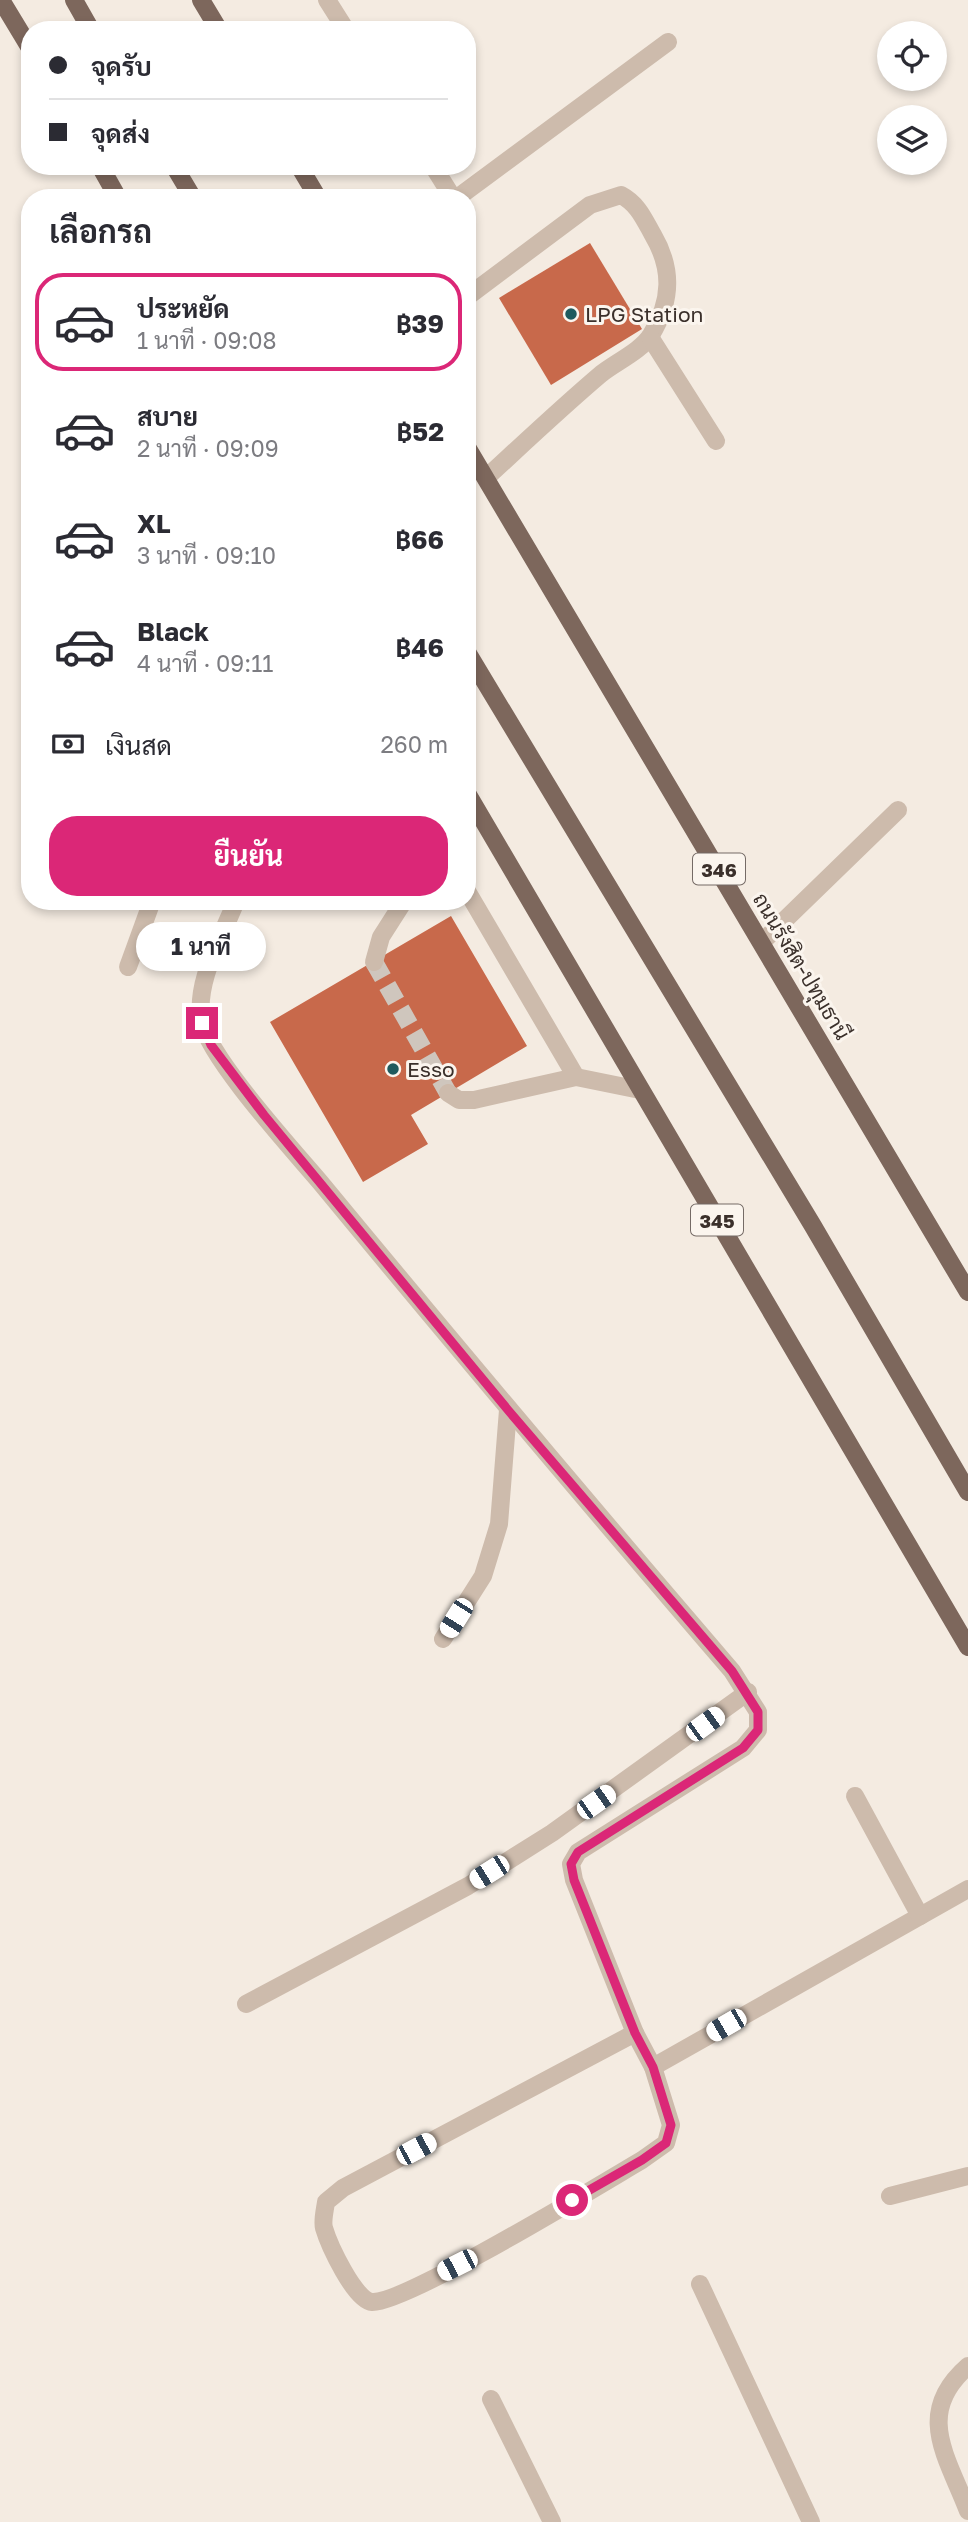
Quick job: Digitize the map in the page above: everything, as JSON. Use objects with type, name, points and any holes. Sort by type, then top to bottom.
[{"type":"main road","points":[[1,0],[21,33]]},
{"type":"main road","points":[[74,0],[87,21]]},
{"type":"main road","points":[[201,0],[214,21]]},
{"type":"main road","name":"ถนนรังสิต-ปทุมธานี","points":[[476,462],[968,1292]]},
{"type":"main road","points":[[476,667],[799,1203],[968,1492]]},
{"type":"main road","name":"345","points":[[476,812],[968,1647]]},
{"type":"street","points":[[327,0],[340,21]]},
{"type":"street","points":[[467,189],[668,41]]},
{"type":"street","points":[[476,290],[590,205],[621,195],[634,202],[666,256],[670,277],[666,300],[650,337],[602,374],[486,478]]},
{"type":"street","points":[[650,337],[716,441]]},
{"type":"street","points":[[762,942],[898,810]]},
{"type":"street","points":[[476,906],[576,1077]]},
{"type":"street","points":[[128,967],[149,910]]},
{"type":"street","points":[[233,910],[200,999],[202,1023],[211,1045],[264,1115],[508,1410],[748,1692],[758,1712],[758,1730],[743,1748],[578,1852],[571,1864],[574,1880],[635,2033],[653,2067],[671,2125],[666,2143],[480,2252],[391,2298],[374,2302],[363,2300],[353,2288],[323,2226],[326,2202],[343,2188],[635,2033]]},
{"type":"street","points":[[374,962],[381,937],[398,910]]},
{"type":"street","points":[[448,1093],[459,1100],[474,1100],[576,1077],[640,1090]]},
{"type":"street","points":[[443,1639],[483,1576],[499,1524],[508,1410]]},
{"type":"street","points":[[246,2004],[479,1879],[552,1833],[748,1692]]},
{"type":"street","points":[[855,1796],[920,1916]]},
{"type":"street","points":[[653,2067],[968,1889]]},
{"type":"street","points":[[891,2196],[968,2176]]},
{"type":"street","points":[[700,2284],[811,2522]]},
{"type":"street","points":[[968,2366],[943,2395],[936,2429],[968,2511]]},
{"type":"street","points":[[491,2399],[552,2522]]},
{"type":"building","name":"LPG Station","points":[[590,243],[642,329],[551,385],[499,298]]},
{"type":"building","name":"Esso","points":[[451,916],[527,1046],[411,1115],[428,1144],[363,1182],[270,1022]]},
{"type":"tunnel","points":[[374,962],[448,1093]]},
{"type":"place","name":"LPG Station","points":[[571,314]]},
{"type":"place","name":"Esso","points":[[393,1069]]},
{"type":"route","points":[[202,1023],[211,1045],[264,1115],[508,1410],[732,1671],[748,1692],[758,1712],[758,1730],[743,1748],[578,1852],[571,1864],[574,1880],[635,2033],[653,2067],[671,2125],[666,2143],[572,2200]]}]
